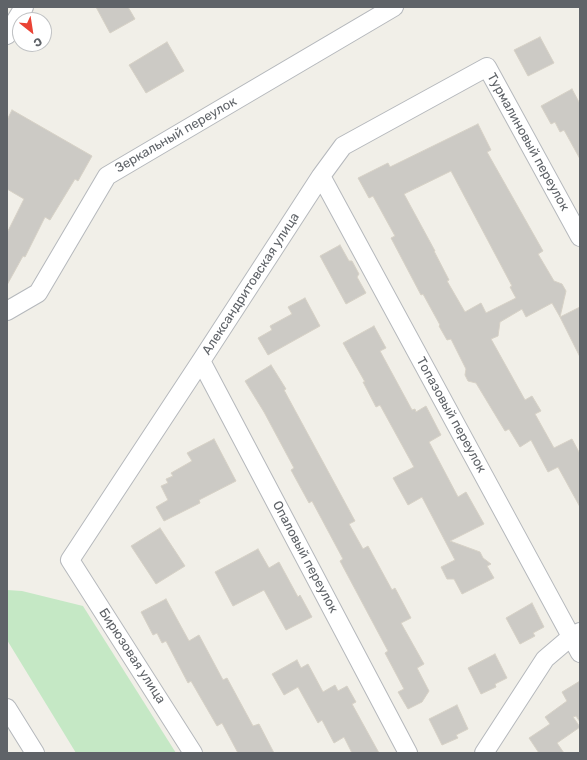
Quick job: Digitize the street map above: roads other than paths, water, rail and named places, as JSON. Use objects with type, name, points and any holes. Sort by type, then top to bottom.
[{"type":"street","points":[[7,35],[24,7]]},
{"type":"street","name":"Зеркальный переулок","points":[[7,311],[38,293],[107,176],[394,7]]},
{"type":"street","name":"Александритовская улица","points":[[70,560],[321,176],[343,146],[487,67]]},
{"type":"street","name":"Турмалиновый переулок","points":[[487,67],[580,237]]},
{"type":"street","name":"Топазовый переулок","points":[[321,176],[576,634],[580,653]]},
{"type":"street","name":"Опаловый переулок","points":[[201,361],[408,753]]},
{"type":"street","name":"Бирюзовая улица","points":[[70,560],[193,753]]},
{"type":"street","points":[[484,753],[545,659],[576,634]]},
{"type":"street","points":[[7,708],[35,753]]}]
